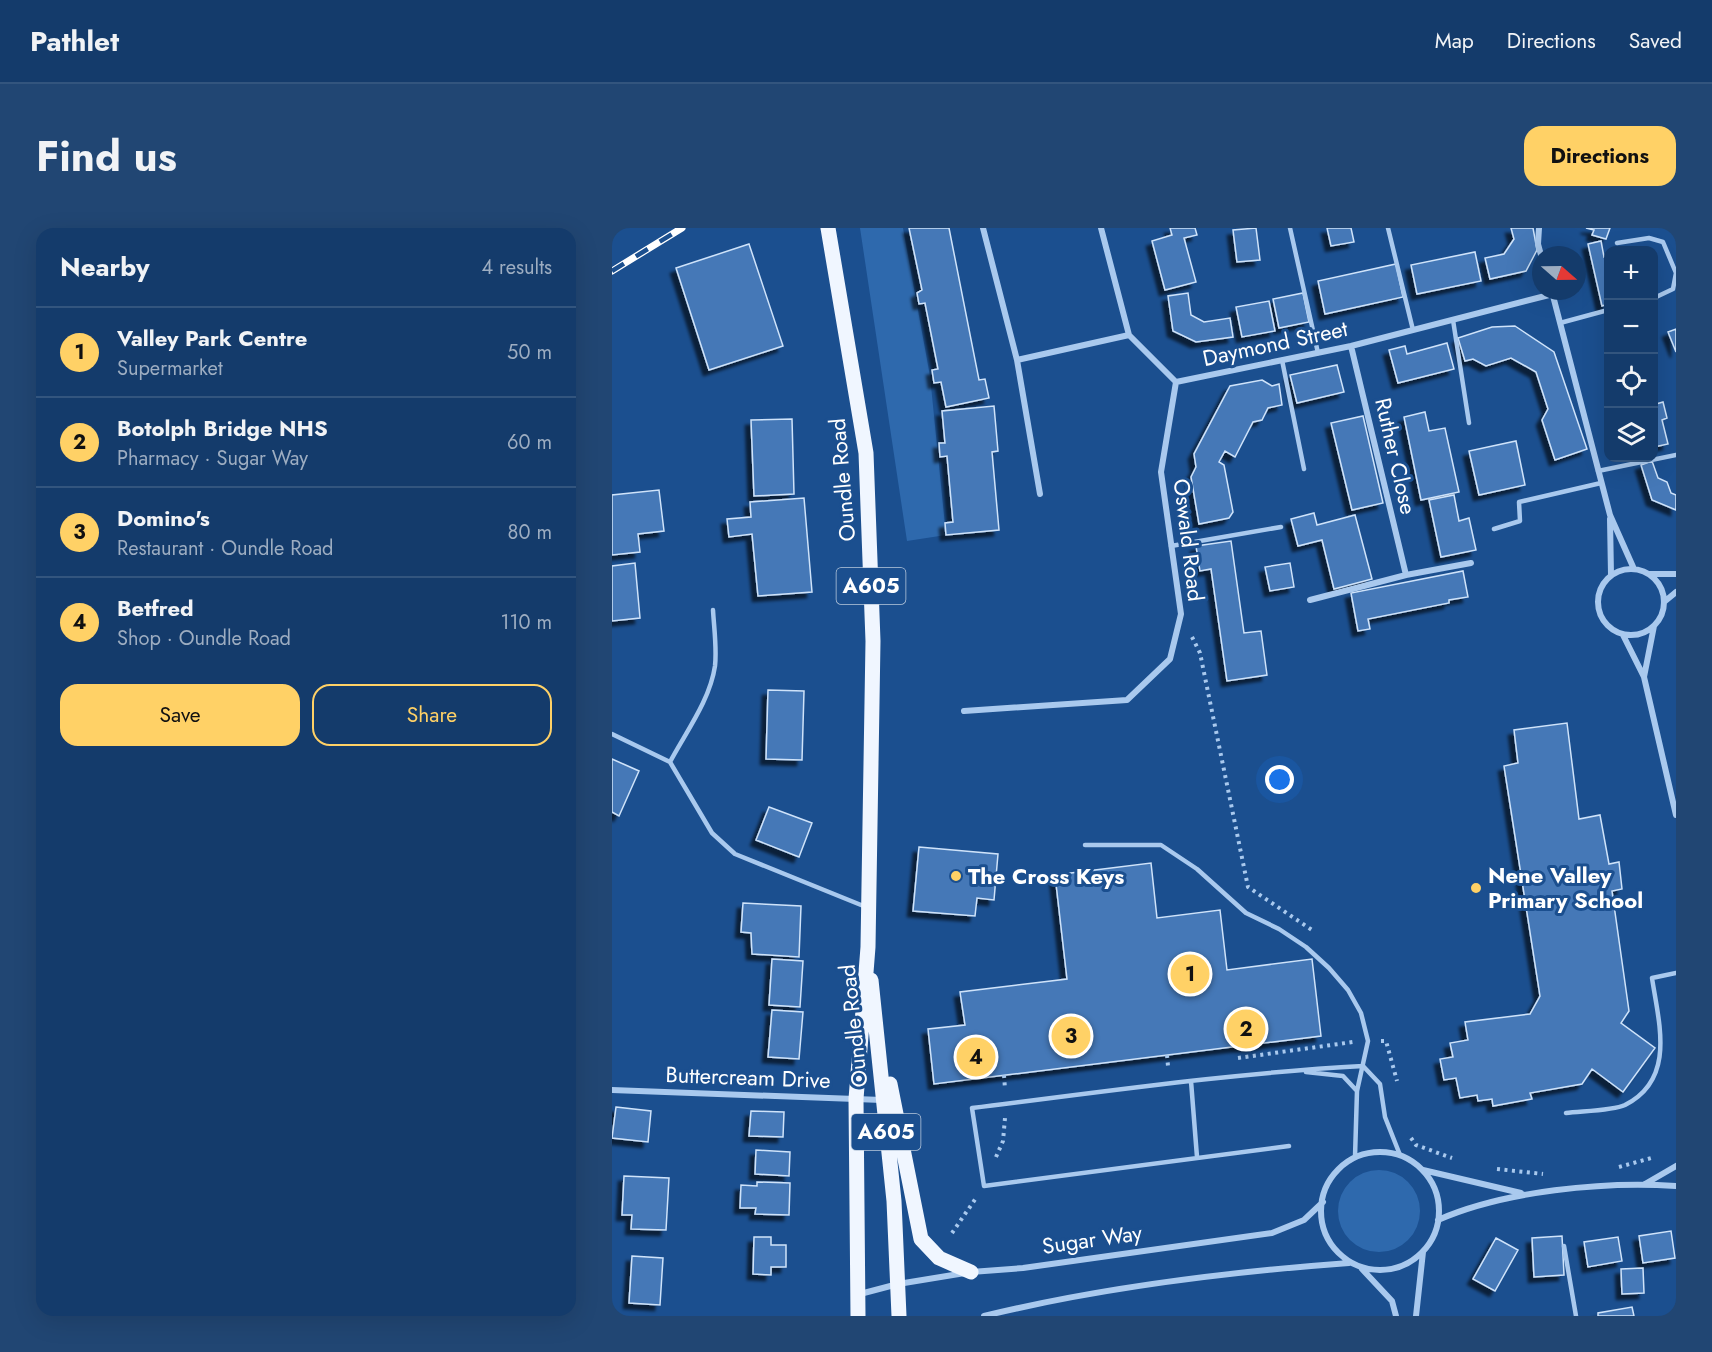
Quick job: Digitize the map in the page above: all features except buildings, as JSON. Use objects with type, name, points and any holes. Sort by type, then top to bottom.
[{"type":"main road","name":"Oundle Road","points":[[828,228],[866,453],[873,641],[868,947],[856,1099],[858,1316]]},
{"type":"main road","name":"Oundle Road","points":[[868,947],[894,1201],[899,1316]]},
{"type":"main road","points":[[868,947],[892,1095],[921,1239],[939,1258],[971,1272]]},
{"type":"street","points":[[982,228],[1017,360],[1040,494]]},
{"type":"street","points":[[1017,360],[1129,335],[1101,228]]},
{"type":"street","points":[[1539,228],[1539,246]]},
{"type":"street","name":"Daymond Street","points":[[1129,335],[1176,382],[1351,346],[1532,298]]},
{"type":"street","points":[[1554,300],[1610,515],[1634,569]]},
{"type":"street","name":"Ruther Close","points":[[1351,346],[1406,575]]},
{"type":"street","name":"Oswald Road","points":[[964,711],[1127,700],[1170,659],[1180,614],[1161,472],[1176,382]]},
{"type":"street","points":[[1610,515],[1611,575]]},
{"type":"street","points":[[1310,600],[1406,575],[1471,563]]},
{"type":"street","points":[[1676,574],[1650,574],[1626,569],[1611,575],[1598,592],[1599,614],[1605,623],[1623,635],[1644,677],[1676,815]]},
{"type":"street","points":[[1623,635],[1644,633],[1660,619],[1664,602],[1658,582],[1650,574]]},
{"type":"street","points":[[1664,602],[1676,592]]},
{"type":"street","points":[[1644,677],[1654,626]]},
{"type":"street","name":"Buttercream Drive","points":[[612,1090],[883,1100]]},
{"type":"street","points":[[1423,1170],[1433,1185],[1438,1202],[1438,1220],[1433,1237],[1424,1251],[1411,1262],[1395,1269],[1378,1271],[1349,1263],[1338,1255],[1326,1238],[1320,1219],[1328,1181],[1340,1167],[1355,1157],[1385,1152],[1400,1155],[1423,1170],[1526,1194]]},
{"type":"street","points":[[1645,1184],[1676,1166]]},
{"type":"street","points":[[1438,1220],[1469,1206],[1526,1194],[1645,1184],[1676,1186]]},
{"type":"street","name":"Sugar Way","points":[[859,1295],[898,1284],[971,1272],[1023,1268],[1272,1233],[1304,1220],[1323,1202]]},
{"type":"street","points":[[1416,1316],[1424,1251]]},
{"type":"street","points":[[984,1316],[1145,1286],[1275,1268],[1349,1263]]},
{"type":"street","points":[[1362,1268],[1392,1301],[1396,1316]]},
{"type":"lane","points":[[1290,228],[1318,353]]},
{"type":"lane","points":[[1388,228],[1413,330]]},
{"type":"lane","points":[[1617,243],[1649,238],[1663,242],[1676,273],[1673,289],[1658,296]]},
{"type":"lane","points":[[1560,323],[1604,311]]},
{"type":"lane","points":[[1453,320],[1469,423]]},
{"type":"lane","points":[[1282,360],[1304,469]]},
{"type":"lane","points":[[1598,471],[1676,455]]},
{"type":"lane","points":[[1494,529],[1520,521],[1519,502],[1601,483]]},
{"type":"lane","points":[[1171,546],[1281,527]]},
{"type":"lane","points":[[670,762],[708,693],[715,664],[713,610]]},
{"type":"lane","points":[[612,734],[670,762],[712,833],[735,854],[868,908]]},
{"type":"lane","points":[[1085,845],[1161,845],[1197,870],[1246,914],[1279,929],[1306,947],[1329,968],[1348,990],[1361,1013],[1368,1041],[1357,1091],[1355,1157]]},
{"type":"lane","points":[[1566,1113],[1624,1105],[1651,1086],[1663,1059],[1652,978],[1676,973]]},
{"type":"lane","points":[[1289,1146],[984,1186],[972,1108],[1292,1070],[1363,1066],[1380,1084],[1385,1117],[1400,1155]]},
{"type":"lane","points":[[1292,1070],[1343,1076],[1357,1091]]},
{"type":"lane","points":[[1191,1081],[1197,1157]]},
{"type":"lane","points":[[1564,1246],[1576,1316]]},
{"type":"path","points":[[1180,614],[1200,653],[1248,887],[1317,934]]},
{"type":"path","points":[[1383,1032],[1398,1089]]},
{"type":"path","points":[[1227,1059],[1368,1041],[1386,1041]]},
{"type":"path","points":[[1167,1055],[1168,1066],[1180,1065]]},
{"type":"path","points":[[1405,1130],[1416,1145],[1461,1161]]},
{"type":"path","points":[[1612,1168],[1632,1165],[1665,1154]]},
{"type":"path","points":[[1489,1168],[1552,1174]]},
{"type":"shaded area","points":[[860,228],[903,228],[930,376],[946,535],[907,541]]},
{"type":"shaded area","points":[[1379,1170],[1395,1173],[1408,1182],[1417,1195],[1420,1211],[1417,1227],[1408,1240],[1395,1249],[1379,1252],[1363,1249],[1350,1240],[1341,1227],[1338,1211],[1341,1195],[1350,1182],[1363,1173]]},
{"type":"railway","points":[[612,271],[682,228]]},
{"type":"place","name":"The Cross Keys","points":[[956,876]]},
{"type":"place","name":"Nene Valley Primary School","points":[[1476,888]]},
{"type":"place","name":"Valley Park Centre","points":[[1190,974]]},
{"type":"place","name":"Botolph Bridge NHS","points":[[1246,1029]]},
{"type":"place","name":"Domino's","points":[[1071,1036]]},
{"type":"place","name":"Betfred","points":[[976,1057]]}]
